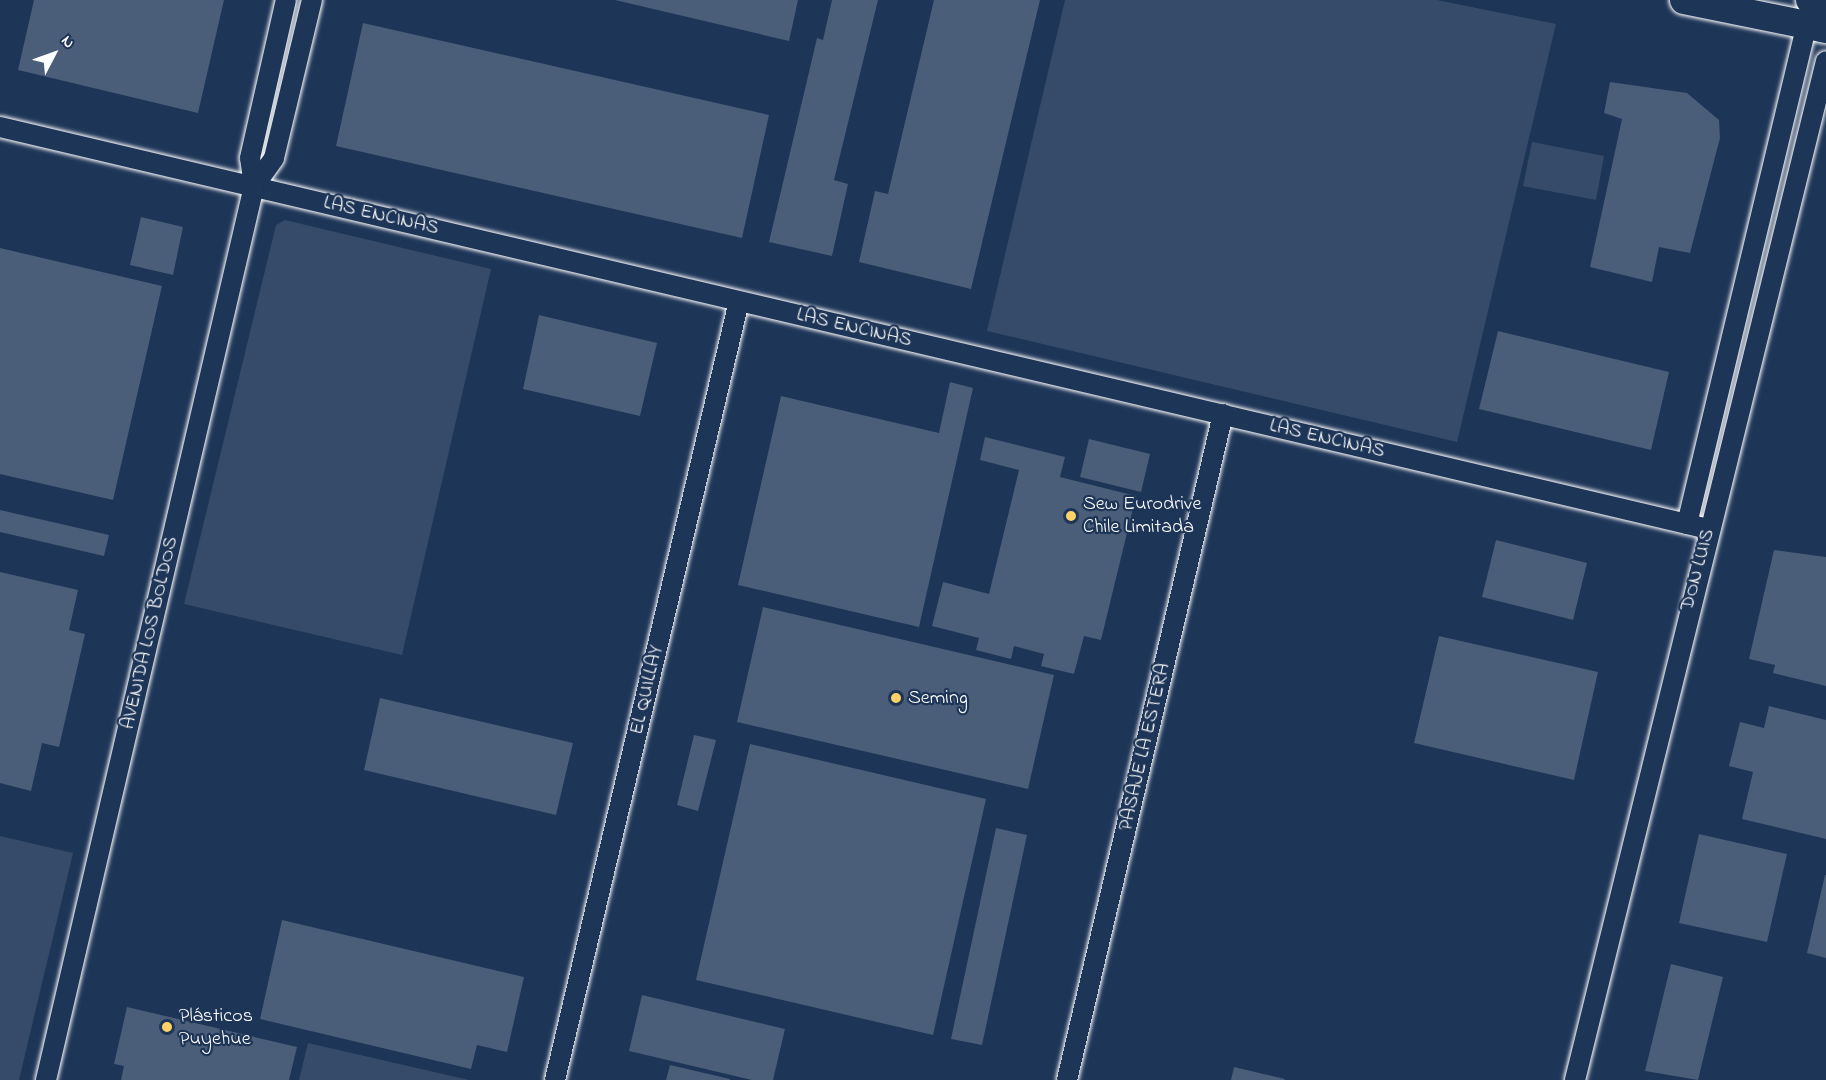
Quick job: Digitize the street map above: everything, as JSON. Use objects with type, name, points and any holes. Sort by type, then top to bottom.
[{"type":"main road","points":[[1684,0],[1814,14],[1826,3]]},
{"type":"street","name":"AVENIDA LOS BOLDOS","points":[[46,1080],[254,186],[250,158],[286,0]]},
{"type":"street","name":"AVENIDA LOS BOLDOS","points":[[254,186],[274,158],[312,0]]},
{"type":"street","points":[[1687,524],[1814,14]]},
{"type":"street","name":"DON LUIS","points":[[1575,1080],[1826,61]]},
{"type":"street","name":"LAS ENCINAS","points":[[0,127],[1709,529]]},
{"type":"street","name":"EL QUILLAY","points":[[555,1080],[739,301]]},
{"type":"street","name":"PASAJE LA ESTERA","points":[[1067,1080],[1223,414]]},
{"type":"shaded area","points":[[1065,0],[1437,0],[1556,24],[1457,442],[987,331]]},
{"type":"shaded area","points":[[1532,142],[1604,156],[1596,200],[1523,186]]},
{"type":"shaded area","points":[[285,220],[491,269],[402,655],[184,604],[276,225]]},
{"type":"shaded area","points":[[0,836],[73,853],[19,1080],[0,1080]]},
{"type":"shaded area","points":[[308,1043],[469,1080],[299,1080]]},
{"type":"building","points":[[34,0],[224,0],[198,113],[18,70]]},
{"type":"building","points":[[615,0],[798,0],[789,41]]},
{"type":"building","points":[[832,0],[878,0],[834,180],[848,184],[832,256],[769,242],[817,38],[823,40]]},
{"type":"building","points":[[934,0],[1040,0],[971,289],[859,262],[875,191],[888,194]]},
{"type":"building","points":[[363,23],[769,115],[742,238],[336,146]]},
{"type":"building","points":[[1610,82],[1687,93],[1719,120],[1720,138],[1690,253],[1659,247],[1652,282],[1590,267],[1622,119],[1604,113]]},
{"type":"building","points":[[141,217],[183,227],[173,275],[130,265]]},
{"type":"building","points":[[0,248],[162,286],[113,500],[0,474]]},
{"type":"building","points":[[539,315],[657,343],[640,416],[523,389]]},
{"type":"building","points":[[1498,331],[1669,372],[1651,450],[1479,409]]},
{"type":"building","points":[[950,382],[973,388],[919,627],[738,585],[781,396],[939,433]]},
{"type":"building","points":[[985,437],[1065,457],[1060,477],[1136,496],[1101,640],[1084,636],[1074,674],[1041,666],[1044,654],[1014,646],[1011,659],[976,650],[979,638],[932,626],[943,582],[989,594],[1019,470],[980,460]]},
{"type":"building","points":[[1089,439],[1150,454],[1141,492],[1080,477]]},
{"type":"building","points":[[0,510],[109,535],[104,556],[0,532]]},
{"type":"building","points":[[1496,540],[1587,563],[1573,620],[1482,597]]},
{"type":"building","points":[[1774,550],[1826,557],[1826,686],[1773,673],[1775,665],[1749,659]]},
{"type":"building","points":[[0,572],[78,590],[69,630],[85,634],[59,747],[42,743],[31,791],[0,783]]},
{"type":"building","name":"Seming","points":[[763,607],[1054,675],[1028,789],[737,722]]},
{"type":"building","points":[[1439,636],[1598,672],[1574,780],[1414,743]]},
{"type":"building","points":[[380,698],[573,743],[556,815],[364,770]]},
{"type":"building","points":[[1769,706],[1826,720],[1826,839],[1742,819],[1753,772],[1729,766],[1740,722],[1764,728]]},
{"type":"building","points":[[694,735],[716,740],[698,811],[677,805]]},
{"type":"building","points":[[750,744],[986,799],[933,1035],[696,980]]},
{"type":"building","points":[[996,828],[1027,835],[982,1045],[951,1039]]},
{"type":"building","points":[[1699,834],[1787,854],[1767,942],[1679,923]]},
{"type":"building","points":[[1826,875],[1826,958],[1807,953]]},
{"type":"building","points":[[282,920],[524,977],[507,1052],[477,1045],[471,1069],[260,1019]]},
{"type":"building","points":[[1671,964],[1723,977],[1698,1080],[1645,1071]]},
{"type":"building","points":[[642,995],[785,1029],[773,1080],[752,1080],[629,1051]]},
{"type":"building","name":"Plásticos Puyehue","points":[[127,1007],[297,1047],[289,1080],[121,1080],[124,1066],[114,1064]]},
{"type":"building","points":[[670,1065],[730,1079],[730,1080],[666,1080]]},
{"type":"building","points":[[1234,1067],[1285,1079],[1231,1080]]},
{"type":"place","name":"Sew Eurodrive Chile Limitada","points":[[1071,516]]},
{"type":"place","name":"Seming","points":[[896,698]]},
{"type":"place","name":"Plásticos Puyehue","points":[[167,1027]]}]
